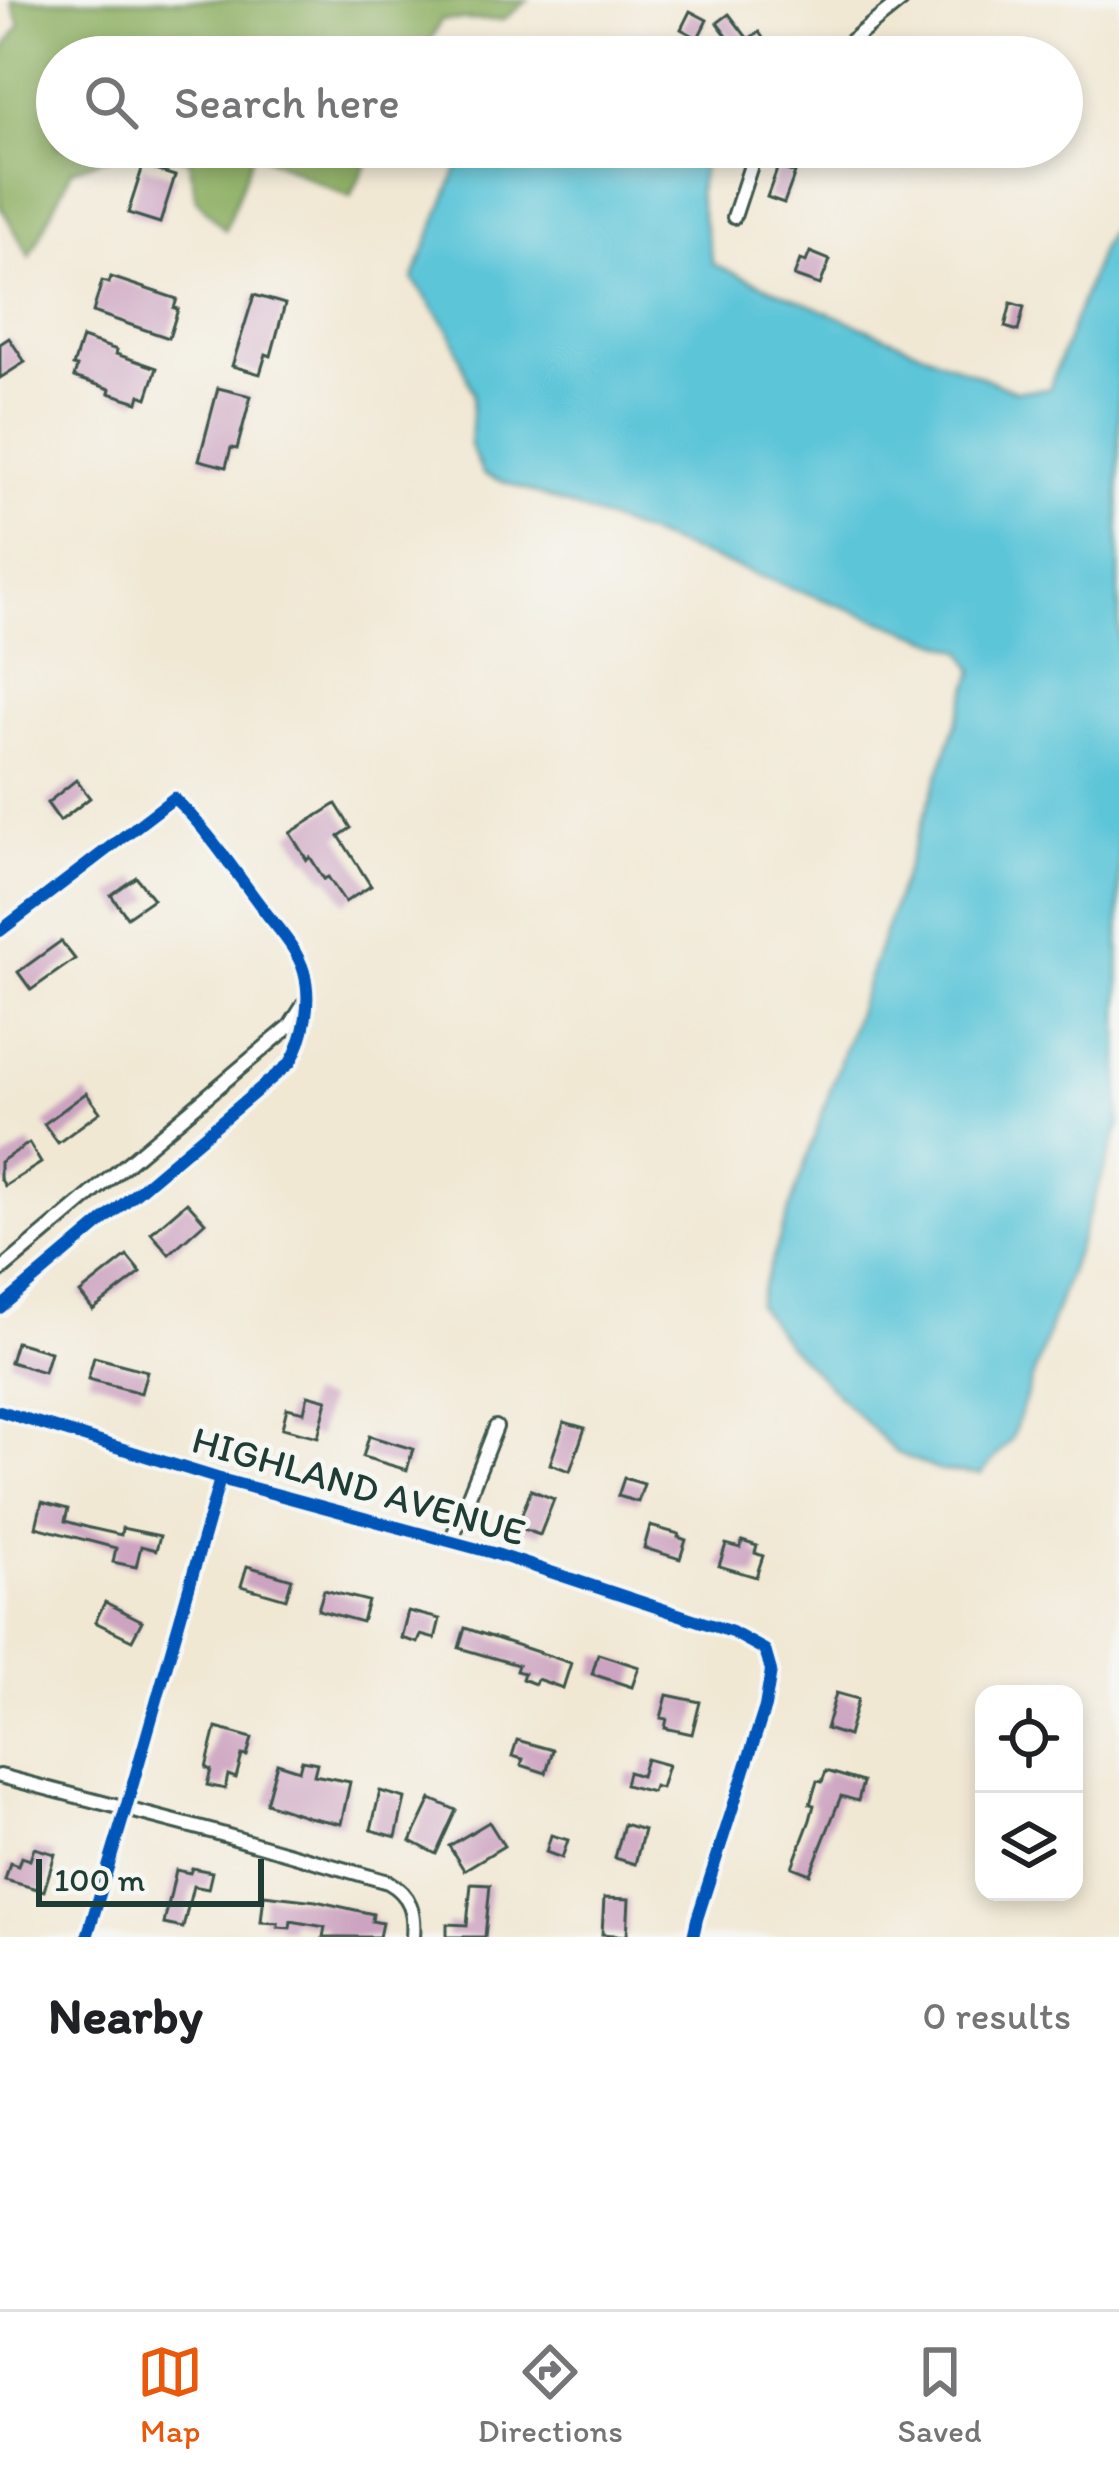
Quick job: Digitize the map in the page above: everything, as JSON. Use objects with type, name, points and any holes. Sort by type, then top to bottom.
[{"type":"street","points":[[857,36],[902,0]]},
{"type":"street","points":[[734,217],[750,168]]},
{"type":"street","points":[[0,931],[174,798],[198,822],[292,949],[305,976],[306,1020],[301,1045],[290,1063],[0,1308]]},
{"type":"street","points":[[0,1271],[290,1027],[305,1004]]},
{"type":"street","points":[[106,1182],[124,1203]]},
{"type":"street","name":"HIGHLAND AVENUE","points":[[0,1412],[220,1479],[451,1541],[732,1632],[765,1650],[772,1671],[765,1707],[693,1937]]},
{"type":"street","points":[[451,1541],[496,1427]]},
{"type":"street","points":[[86,1937],[220,1479]]},
{"type":"street","points":[[0,1777],[388,1882],[413,1907],[413,1937]]},
{"type":"green space","points":[[11,0],[528,0],[503,20],[441,20],[433,36],[36,36],[36,168],[78,168],[72,170],[30,257],[0,205],[0,56],[20,24]]},
{"type":"green space","points":[[191,168],[248,168],[225,230],[196,199]]},
{"type":"green space","points":[[288,168],[365,168],[350,197]]},
{"type":"water","points":[[458,168],[703,168],[698,194],[713,264],[1015,391],[1049,389],[1102,245],[1119,215],[1119,1127],[1012,1438],[981,1474],[940,1471],[895,1452],[787,1344],[757,1304],[974,671],[963,651],[483,474],[470,446],[473,394],[451,333],[413,279]]},
{"type":"building","points":[[690,11],[707,20],[699,36],[681,29]]},
{"type":"building","points":[[729,14],[746,36],[727,36],[717,23]]},
{"type":"building","points":[[142,168],[175,176],[160,223],[128,213]]},
{"type":"building","points":[[778,168],[795,173],[784,203],[767,197]]},
{"type":"building","points":[[810,252],[830,260],[820,285],[794,276],[800,260],[806,262]]},
{"type":"building","points":[[111,277],[177,299],[169,338],[93,312],[102,281],[109,283]]},
{"type":"building","points":[[254,295],[285,304],[271,356],[266,354],[260,374],[232,366]]},
{"type":"building","points":[[1011,303],[1024,307],[1018,331],[1005,327]]},
{"type":"building","points":[[9,338],[25,362],[0,378],[0,344]]},
{"type":"building","points":[[82,338],[157,368],[147,398],[140,395],[138,402],[74,377]]},
{"type":"building","points":[[218,388],[251,396],[237,449],[231,448],[226,467],[199,460]]},
{"type":"building","points":[[76,780],[90,798],[60,821],[47,803]]},
{"type":"building","points":[[336,804],[351,828],[339,836],[371,886],[345,902],[290,833]]},
{"type":"building","points":[[136,877],[153,899],[127,917],[111,895]]},
{"type":"building","points":[[61,941],[75,959],[31,990],[18,972]]},
{"type":"building","points":[[86,1093],[100,1112],[58,1143],[44,1124]]},
{"type":"building","points":[[29,1143],[41,1163],[5,1186],[0,1162]]},
{"type":"building","points":[[187,1202],[205,1222],[169,1254],[151,1233]]},
{"type":"building","points":[[127,1256],[141,1273],[93,1310],[80,1293]]},
{"type":"building","points":[[16,1342],[50,1352],[44,1372],[10,1362]]},
{"type":"building","points":[[94,1357],[147,1371],[141,1393],[88,1379]]},
{"type":"building","points":[[308,1395],[327,1400],[318,1437],[282,1428],[287,1408],[304,1412]]},
{"type":"building","points":[[564,1422],[585,1428],[570,1471],[550,1464]]},
{"type":"building","points":[[369,1436],[413,1449],[407,1470],[363,1457]]},
{"type":"building","points":[[624,1478],[644,1484],[638,1502],[618,1496]]},
{"type":"building","points":[[531,1490],[554,1499],[540,1535],[517,1527]]},
{"type":"building","points":[[42,1502],[68,1509],[65,1521],[121,1535],[122,1528],[160,1536],[156,1550],[141,1546],[136,1567],[113,1562],[116,1548],[36,1527]]},
{"type":"building","points":[[650,1526],[686,1540],[680,1559],[644,1548]]},
{"type":"building","points":[[742,1541],[757,1546],[755,1553],[763,1556],[756,1577],[719,1566],[726,1544],[740,1548]]},
{"type":"building","points":[[247,1566],[292,1579],[286,1599],[241,1586]]},
{"type":"building","points":[[324,1590],[368,1601],[362,1622],[318,1610]]},
{"type":"building","points":[[105,1602],[142,1621],[132,1640],[95,1622]]},
{"type":"building","points":[[408,1611],[440,1619],[435,1639],[421,1635],[418,1643],[401,1638]]},
{"type":"building","points":[[465,1628],[571,1663],[563,1688],[522,1679],[518,1665],[459,1648]]},
{"type":"building","points":[[598,1654],[639,1667],[632,1687],[592,1674]]},
{"type":"building","points":[[836,1693],[858,1699],[848,1736],[826,1729]]},
{"type":"building","points":[[667,1695],[700,1702],[692,1734],[665,1728],[667,1719],[661,1718]]},
{"type":"building","points":[[216,1728],[252,1738],[236,1778],[228,1775],[225,1789],[207,1785],[211,1770],[206,1768]]},
{"type":"building","points":[[517,1740],[553,1750],[546,1773],[521,1765],[523,1759],[512,1756]]},
{"type":"building","points":[[646,1759],[668,1765],[661,1788],[654,1786],[652,1792],[625,1785],[628,1772],[641,1776]]},
{"type":"building","points":[[302,1760],[317,1763],[314,1775],[350,1782],[341,1824],[266,1803],[277,1763],[299,1770]]},
{"type":"building","points":[[826,1771],[863,1782],[858,1801],[841,1796],[810,1874],[792,1867],[810,1820],[817,1781],[822,1782]]},
{"type":"building","points":[[380,1791],[405,1798],[396,1837],[371,1830]]},
{"type":"building","points":[[431,1799],[456,1810],[436,1854],[411,1841]]},
{"type":"building","points":[[489,1822],[504,1846],[464,1870],[449,1846]]},
{"type":"building","points":[[624,1824],[644,1830],[635,1864],[615,1858]]},
{"type":"building","points":[[551,1835],[568,1840],[562,1858],[546,1852]]},
{"type":"building","points":[[34,1848],[55,1854],[44,1891],[5,1880],[10,1863],[18,1866],[21,1857],[30,1860]]},
{"type":"building","points":[[192,1868],[212,1872],[208,1889],[193,1886],[183,1928],[164,1924],[176,1870],[190,1873]]},
{"type":"building","points":[[471,1884],[490,1885],[485,1937],[447,1937],[447,1924],[467,1925]]},
{"type":"building","points":[[264,1895],[373,1914],[372,1921],[382,1923],[379,1937],[323,1937],[325,1927],[291,1921],[290,1928],[261,1922]]},
{"type":"building","points":[[604,1898],[629,1899],[627,1936],[602,1934]]},
{"type":"cycle path","points":[[0,931],[174,798],[292,947],[304,972],[307,995],[303,1031],[290,1063],[0,1308]]},
{"type":"cycle path","points":[[0,1411],[220,1479],[493,1553],[732,1632],[765,1650],[771,1671],[765,1707],[693,1937]]},
{"type":"cycle path","points":[[87,1937],[220,1479]]}]
